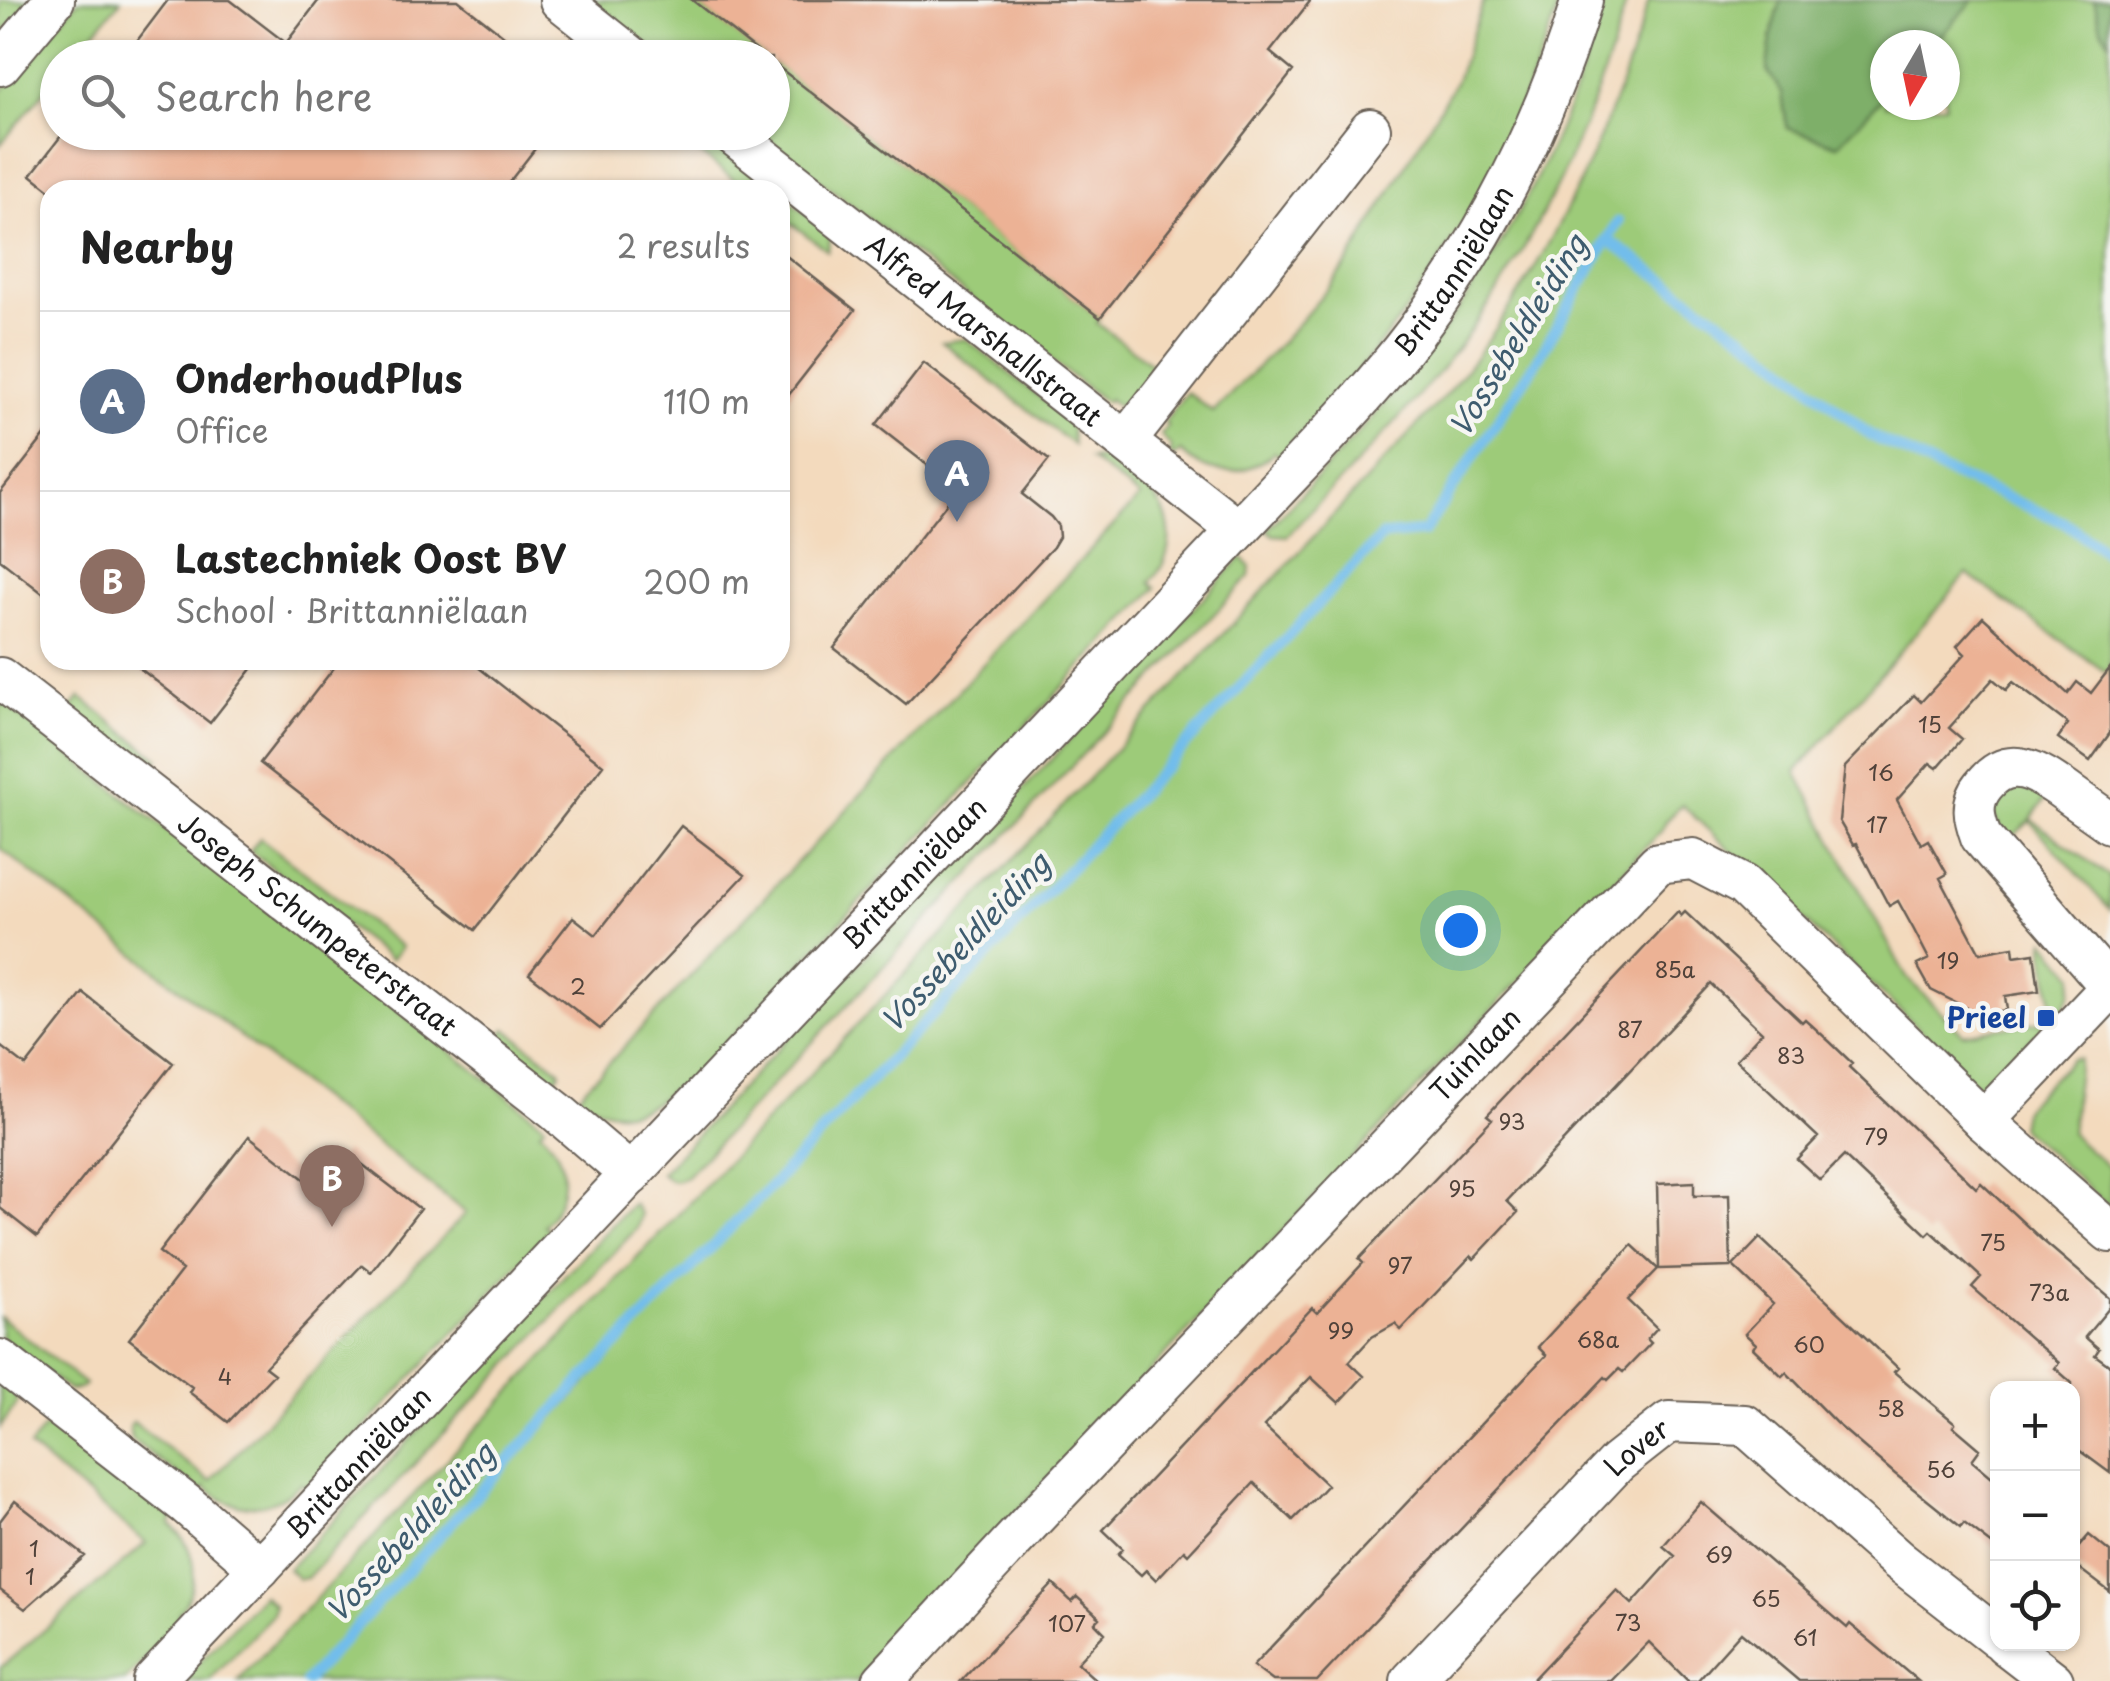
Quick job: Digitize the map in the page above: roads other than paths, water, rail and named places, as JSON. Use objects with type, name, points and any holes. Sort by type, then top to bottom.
[{"type":"street","points":[[0,65],[54,0]]},
{"type":"street","points":[[560,0],[611,40]]},
{"type":"street","name":"Brittanniëlaan","points":[[154,1681],[1338,425],[1390,365],[1456,274],[1520,162],[1550,94],[1582,0]]},
{"type":"street","points":[[1126,441],[1370,129]]},
{"type":"street","name":"Alfred Marshallstraat","points":[[753,150],[1238,530]]},
{"type":"street","name":"Joseph Schumpeterstraat","points":[[0,678],[556,1111],[631,1174]]},
{"type":"street","points":[[1984,1121],[2110,987],[1981,836],[1974,815],[1977,793],[1992,775],[2013,768],[2036,770],[2110,823]]},
{"type":"street","name":"Tuinlaan","points":[[883,1681],[1658,863],[1694,858],[1744,885],[1984,1121],[2110,1232]]},
{"type":"street","points":[[0,1360],[187,1505],[260,1568]]},
{"type":"street","name":"Lover","points":[[1411,1681],[1616,1462],[1669,1422],[1745,1425],[1898,1560],[1990,1632]]},
{"type":"street","points":[[2014,1651],[2053,1681]]},
{"type":"waterway","name":"Vossebeldleiding","points":[[306,1681],[577,1386],[775,1182],[1382,536],[1424,532],[1536,362],[1618,222]]},
{"type":"waterway","points":[[1608,240],[1773,357],[1870,435],[2066,523],[2110,556]]},
{"type":"place","name":"OnderhoudPlus","points":[[957,522]]},
{"type":"place","name":"Prieel","points":[[2046,1018]]},
{"type":"place","name":"Lastechniek Oost BV","points":[[332,1227]]}]
